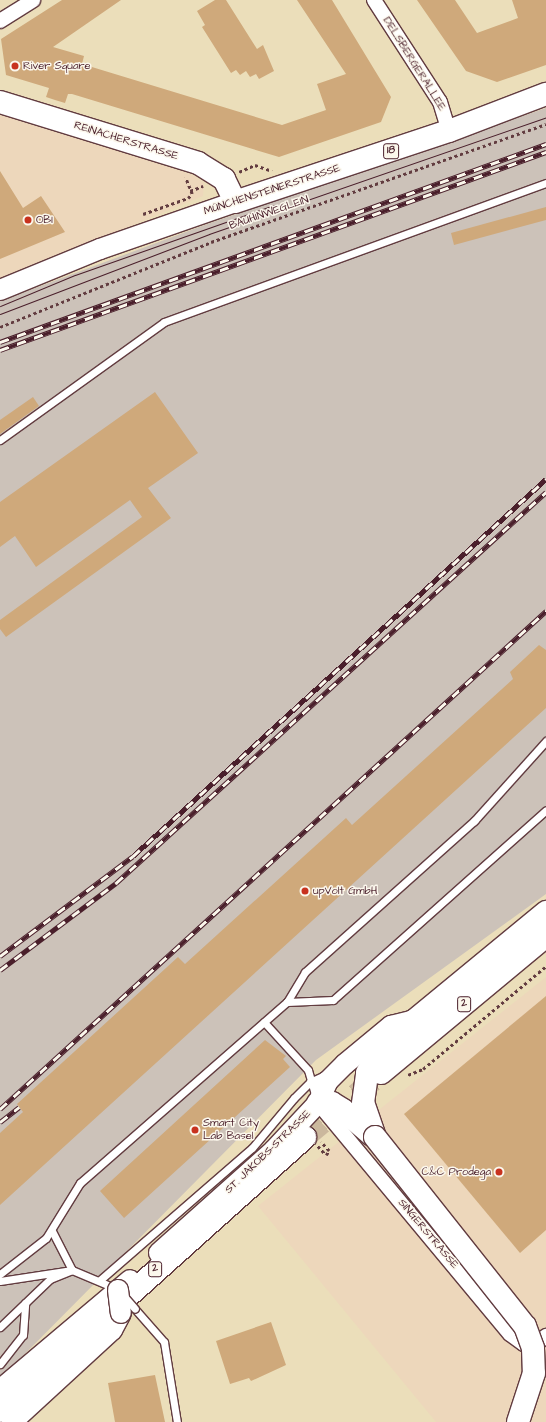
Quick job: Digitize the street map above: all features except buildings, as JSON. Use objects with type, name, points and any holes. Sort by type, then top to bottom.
[{"type":"main road","name":"MÜNCHENSTEINERSTRASSE","points":[[234,202],[449,130],[546,94]]},
{"type":"main road","name":"REINACHERSTRASSE","points":[[0,102],[178,157],[209,168],[224,179]]},
{"type":"main road","points":[[224,179],[234,202]]},
{"type":"main road","points":[[375,1137],[363,1103],[364,1088],[376,1057],[395,1037],[546,912]]},
{"type":"main road","name":"2","points":[[392,1075],[546,936]]},
{"type":"main road","points":[[318,1103],[332,1103],[343,1110],[375,1137],[525,1326],[533,1348],[534,1373],[518,1422]]},
{"type":"main road","name":"ST. JAKOBS-STRASSE","points":[[4,1408],[314,1140]]},
{"type":"street","points":[[0,21],[33,0]]},
{"type":"street","name":"DELSBERGERALLEE","points":[[374,0],[440,102],[449,130]]},
{"type":"street","name":"MÜNCHENSTEINERSTRASSE","points":[[0,290],[100,249],[234,202]]},
{"type":"street","name":"ST. JAKOBS-STRASSE","points":[[4,1408],[66,1331],[118,1290],[274,1150],[318,1103],[328,1081],[345,1064],[391,1026],[415,1020]]},
{"type":"street","name":"SINGERSTRASSE","points":[[318,1103],[510,1334],[524,1344],[541,1340]]},
{"type":"street","points":[[4,1408],[112,1330],[128,1311],[118,1290]]},
{"type":"lane","points":[[0,440],[164,322],[546,183]]},
{"type":"lane","points":[[0,1274],[52,1231],[80,1183],[287,1002],[305,972],[474,821],[546,741]]},
{"type":"lane","points":[[287,1002],[333,1000],[546,810]]},
{"type":"lane","points":[[264,1022],[308,1070],[310,1082],[318,1103]]},
{"type":"lane","points":[[100,1280],[252,1148],[310,1082],[345,1064]]},
{"type":"lane","points":[[52,1231],[72,1270]]},
{"type":"lane","points":[[0,1327],[50,1279],[72,1270]]},
{"type":"lane","points":[[0,1281],[72,1270],[100,1280],[118,1290]]},
{"type":"lane","points":[[0,1364],[23,1335],[25,1303]]},
{"type":"lane","points":[[128,1311],[164,1342],[177,1422]]},
{"type":"lane","points":[[508,1422],[538,1360],[541,1340]]},
{"type":"path","name":"BAUHINWEGLEIN","points":[[0,326],[211,242],[546,124]]},
{"type":"path","points":[[137,216],[188,198],[190,191],[178,157]]},
{"type":"path","points":[[190,191],[224,179],[255,165],[275,172]]},
{"type":"path","points":[[392,1075],[423,1070],[546,966]]},
{"type":"path","points":[[314,1140],[329,1151],[326,1155],[314,1140]]},
{"type":"shaded area","points":[[546,108],[546,894],[316,1060],[0,1379],[0,301],[210,223]]},
{"type":"shaded area","points":[[0,114],[191,174],[204,183],[203,196],[0,280]]},
{"type":"shaded area","points":[[546,977],[546,1422],[436,1422],[258,1206]]},
{"type":"tunnel","points":[[305,1137],[376,1078]]},
{"type":"tram line","points":[[0,314],[209,234],[546,117]]},
{"type":"tram line","points":[[0,306],[75,275],[274,205]]},
{"type":"railway","points":[[0,342],[546,144]]},
{"type":"railway","points":[[0,350],[546,152]]},
{"type":"railway","points":[[0,956],[133,856],[546,479]]},
{"type":"railway","points":[[0,970],[116,883],[546,492]]},
{"type":"railway","points":[[0,1109],[546,611]]},
{"type":"railway","points":[[0,1122],[19,1107]]},
{"type":"place","name":"River Square","points":[[15,66]]},
{"type":"place","name":"OBI","points":[[28,220]]},
{"type":"place","name":"upVolt GmbH","points":[[305,891]]},
{"type":"place","name":"Smart City Lab Basel","points":[[195,1130]]},
{"type":"place","name":"C&C Prodega","points":[[499,1172]]}]
